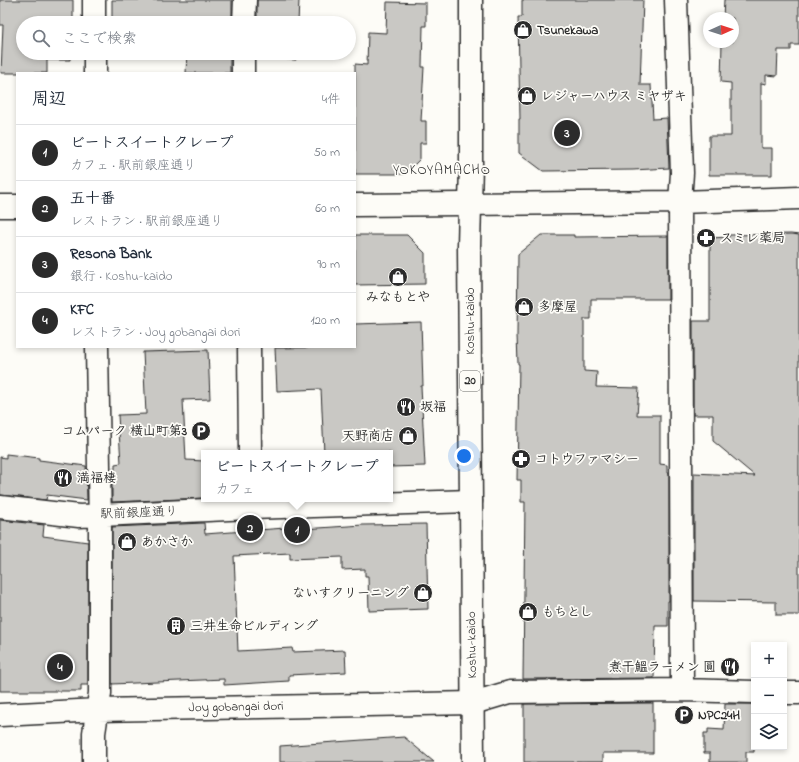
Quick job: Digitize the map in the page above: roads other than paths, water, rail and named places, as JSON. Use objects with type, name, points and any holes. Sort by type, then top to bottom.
[{"type":"main road","points":[[94,0],[94,16]]},
{"type":"main road","points":[[244,16],[245,0]]},
{"type":"main road","name":"Koshu-kaido","points":[[471,0],[469,246],[473,762]]},
{"type":"main road","points":[[676,0],[682,173],[680,202],[682,690]]},
{"type":"main road","points":[[95,60],[95,72]]},
{"type":"main road","points":[[243,60],[243,72]]},
{"type":"main road","points":[[356,205],[680,202],[799,198]]},
{"type":"main road","points":[[0,206],[16,206]]},
{"type":"main road","points":[[94,762],[94,733],[100,693],[100,514],[97,348]]},
{"type":"main road","points":[[249,348],[250,450]]},
{"type":"main road","name":"駅前銀座通り","points":[[0,507],[79,516],[250,504],[471,502]]},
{"type":"main road","name":"Joy gobangai dori","points":[[0,716],[98,710],[473,703],[510,692],[682,690],[751,692]]},
{"type":"main road","points":[[787,693],[799,693]]},
{"type":"place","name":"Tsunekawa","points":[[523,30]]},
{"type":"place","name":"レジャーハウス ミヤザキ","points":[[527,96]]},
{"type":"place","name":"Resona Bank","points":[[567,133]]},
{"type":"place","name":"スミレ薬局","points":[[706,238]]},
{"type":"place","name":"みなもとや","points":[[398,277]]},
{"type":"place","name":"多摩屋","points":[[524,307]]},
{"type":"place","name":"坂福","points":[[406,407]]},
{"type":"place","name":"コムパーク 横山町第3","points":[[201,431]]},
{"type":"place","name":"天野商店","points":[[408,436]]},
{"type":"place","name":"コトウファマシー","points":[[521,459]]},
{"type":"place","name":"満福棲","points":[[63,478]]},
{"type":"place","name":"五十番","points":[[250,528]]},
{"type":"place","name":"ビートスイートクレープ","points":[[297,530]]},
{"type":"place","name":"あかさか","points":[[127,542]]},
{"type":"place","name":"ないすクリーニング","points":[[423,593]]},
{"type":"place","name":"もちとし","points":[[528,612]]},
{"type":"place","name":"三井生命ビルディング","points":[[176,626]]},
{"type":"place","name":"KFC","points":[[60,667]]},
{"type":"place","name":"煮干鰮ラーメン 圓","points":[[730,667]]},
{"type":"place","name":"NPC24H","points":[[684,715]]},
{"type":"district","name":"YOKOYAMACHO","points":[[442,170]]}]
